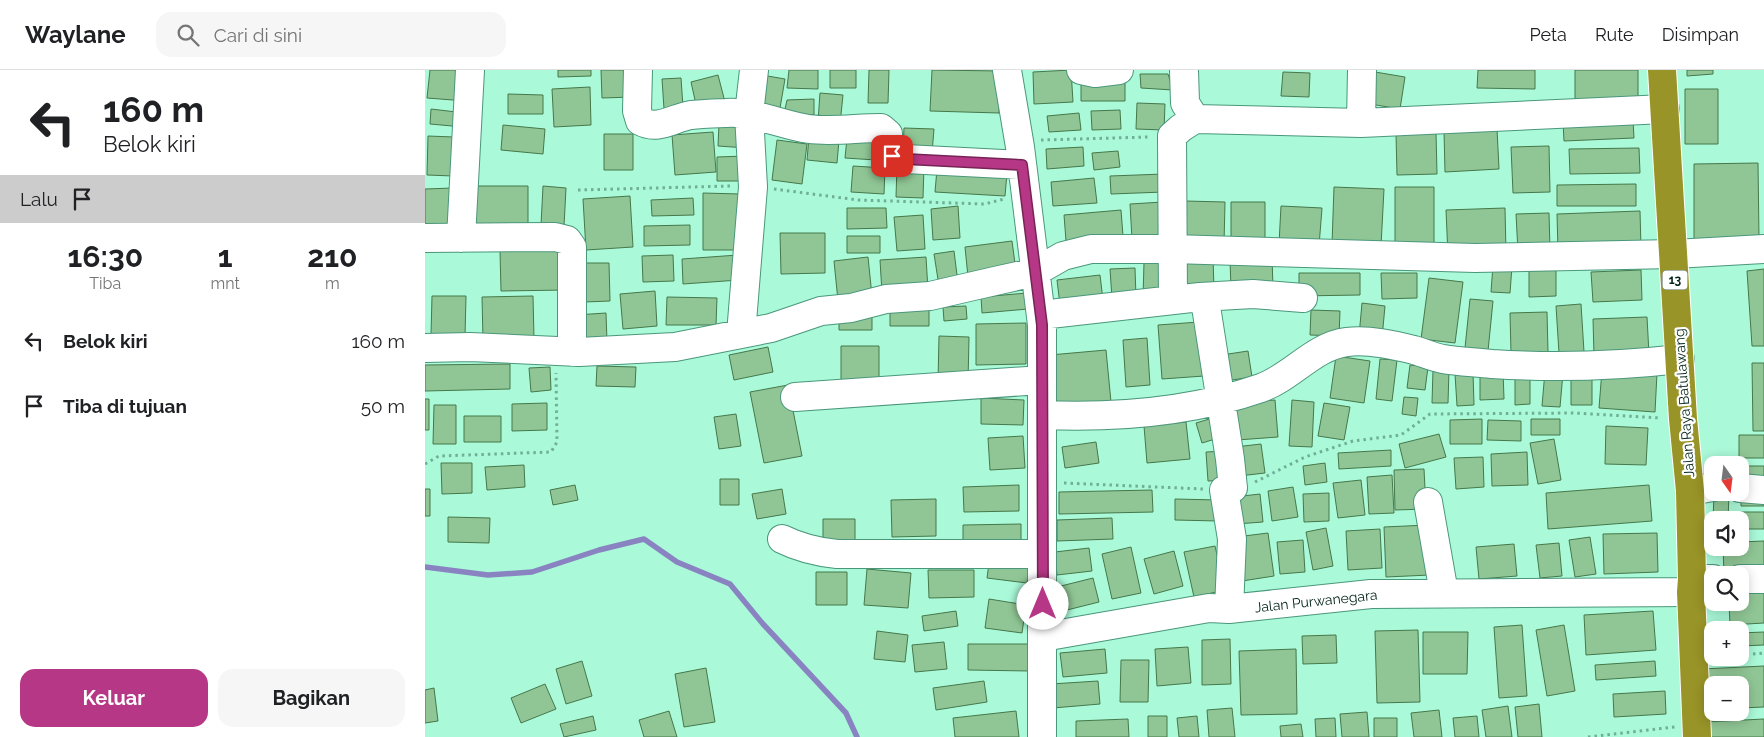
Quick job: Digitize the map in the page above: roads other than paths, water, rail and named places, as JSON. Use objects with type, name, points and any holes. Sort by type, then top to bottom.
[{"type":"highway","name":"Jalan Raya Batulawang","points":[[1662,70],[1683,419],[1701,489],[1696,730]]},
{"type":"street","points":[[461,238],[470,70]]},
{"type":"street","points":[[638,70],[637,111],[640,121],[656,126],[690,115],[749,114],[813,129],[881,128],[888,134],[887,150],[892,156],[905,159],[1021,153]]},
{"type":"street","points":[[741,334],[753,187],[749,114],[754,70]]},
{"type":"street","points":[[1007,70],[1021,153],[1041,315],[1042,737]]},
{"type":"street","points":[[1081,70],[1095,73],[1119,70]]},
{"type":"street","points":[[1184,70],[1185,103],[1195,119]]},
{"type":"street","points":[[1361,123],[1362,70]]},
{"type":"street","points":[[1187,298],[1172,249],[1172,136],[1195,119],[1361,123],[1665,109]]},
{"type":"street","points":[[425,238],[555,237],[567,240],[573,247],[564,352]]},
{"type":"street","points":[[425,348],[564,352],[675,347],[771,328],[821,311],[851,308],[886,299],[930,296],[1035,272],[1063,256],[1091,249],[1172,249],[1475,258],[1673,254],[1764,249]]},
{"type":"street","points":[[1041,315],[1187,298],[1253,294],[1303,298]]},
{"type":"street","points":[[1187,298],[1205,302],[1230,459],[1228,489],[1232,539],[1229,609]]},
{"type":"street","points":[[1042,415],[1069,416],[1153,412],[1221,400],[1263,387],[1328,347],[1347,342],[1368,342],[1413,350],[1442,359],[1519,366],[1625,365],[1680,359]]},
{"type":"street","points":[[795,397],[1041,380]]},
{"type":"street","points":[[1749,489],[1764,490]]},
{"type":"street","points":[[1428,502],[1444,593]]},
{"type":"street","points":[[782,539],[817,552],[837,554],[1042,554]]},
{"type":"street","points":[[1749,579],[1764,579]]},
{"type":"street","name":"Jalan Purwanegara","points":[[1043,637],[1209,608],[1229,609],[1371,594],[1698,583]]},
{"type":"waterway","points":[[425,567],[488,575],[532,572],[599,550],[644,539],[677,562],[730,584],[763,624],[846,713],[857,737]]}]
